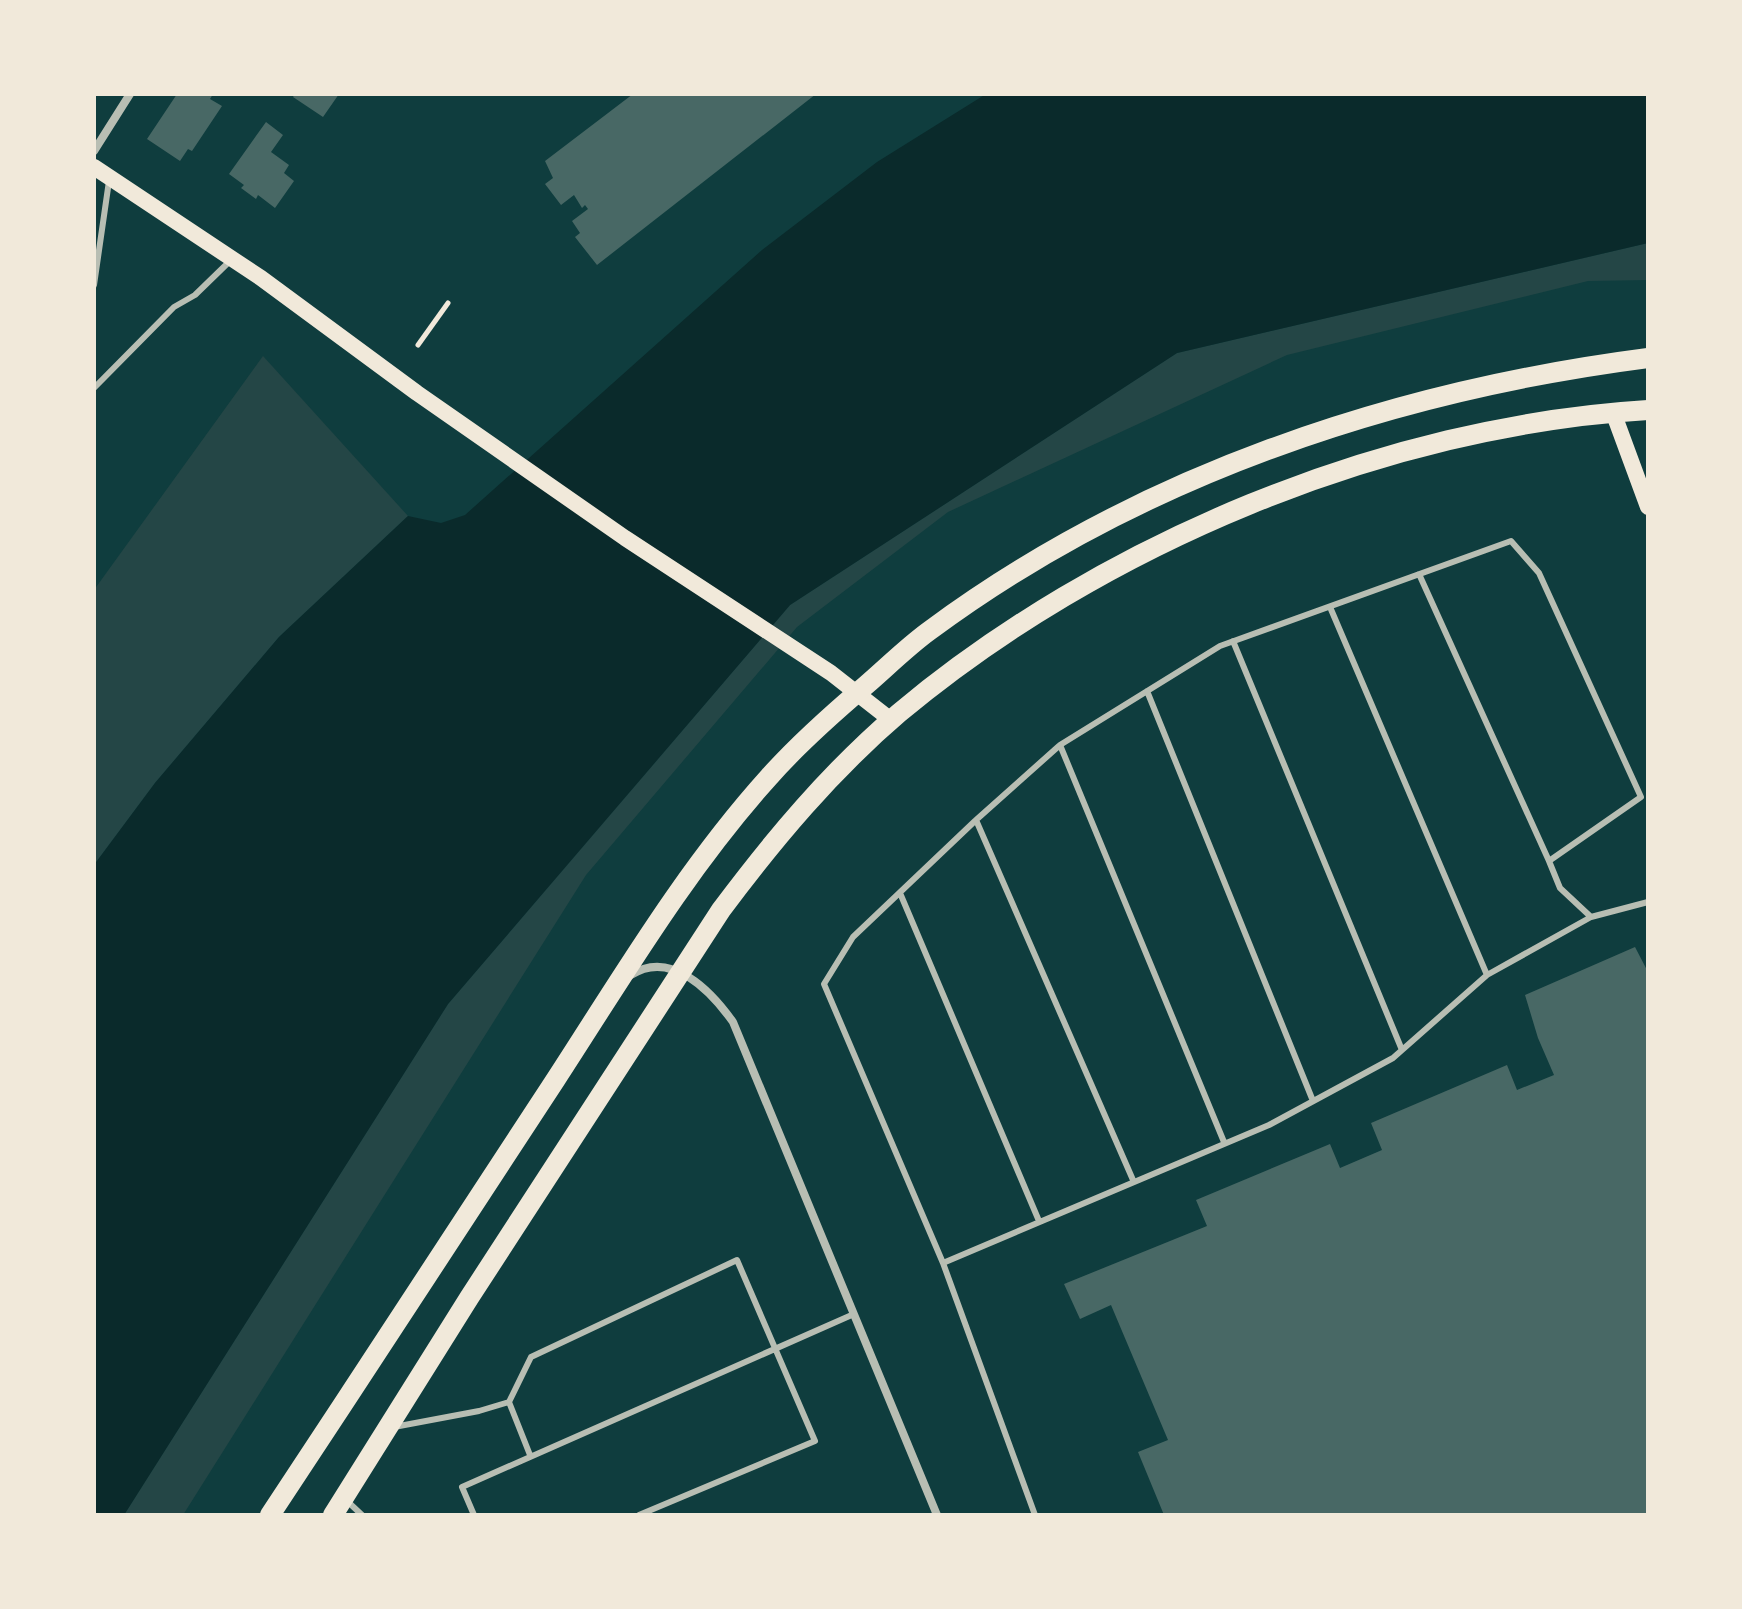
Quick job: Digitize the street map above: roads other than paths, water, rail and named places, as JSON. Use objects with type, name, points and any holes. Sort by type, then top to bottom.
[{"type":"main road","points":[[94,167],[233,259],[417,393],[625,538],[831,673],[891,720]]},
{"type":"main road","points":[[270,1515],[684,884],[769,776],[815,729],[925,634],[1041,556],[1100,524],[1272,448],[1397,407],[1536,375],[1648,358]]},
{"type":"main road","points":[[338,1506],[721,910],[812,797],[891,720],[953,670],[1064,595],[1121,564],[1230,514],[1337,473],[1409,451],[1545,420],[1648,410]]},
{"type":"main road","points":[[1613,412],[1648,507]]},
{"type":"street","points":[[94,151],[130,94]]},
{"type":"street","points":[[619,982],[636,971],[657,966],[679,972],[702,987],[733,1022],[937,1515]]},
{"type":"lane","points":[[94,285],[109,177]]},
{"type":"lane","points":[[94,388],[174,307],[195,295],[233,259]]},
{"type":"lane","points":[[1035,1515],[943,1263],[824,984],[853,937],[1060,745],[1220,646],[1511,541],[1539,573],[1641,797],[1549,861]]},
{"type":"lane","points":[[1419,574],[1560,888],[1591,917]]},
{"type":"lane","points":[[1330,607],[1487,975]]},
{"type":"lane","points":[[1233,641],[1402,1050]]},
{"type":"lane","points":[[1147,691],[1313,1101]]},
{"type":"lane","points":[[1060,745],[1224,1142]]},
{"type":"lane","points":[[976,820],[1133,1180]]},
{"type":"lane","points":[[900,893],[1039,1221]]},
{"type":"lane","points":[[943,1263],[1269,1125],[1393,1058],[1487,975],[1591,917],[1648,902]]},
{"type":"lane","points":[[387,1428],[479,1411],[509,1402],[531,1357],[737,1260],[815,1441],[639,1515]]},
{"type":"lane","points":[[474,1515],[462,1487],[854,1314]]},
{"type":"lane","points":[[509,1402],[530,1455]]},
{"type":"lane","points":[[338,1506],[362,1515]]}]
